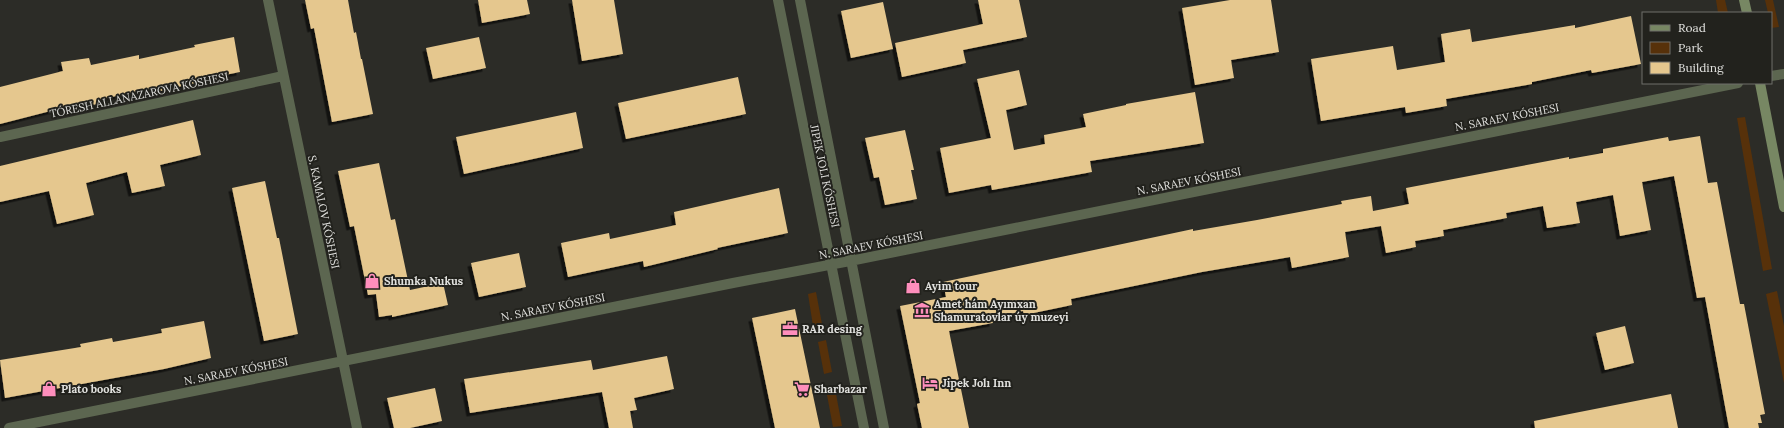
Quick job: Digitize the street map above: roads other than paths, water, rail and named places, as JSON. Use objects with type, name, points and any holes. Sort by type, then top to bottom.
[{"type":"main road","points":[[1744,0],[1746,12]]},
{"type":"main road","points":[[1760,84],[1784,207]]},
{"type":"street","name":"S. KAMALOV KÓSHESI","points":[[268,0],[357,428]]},
{"type":"street","points":[[778,0],[864,428]]},
{"type":"street","points":[[800,0],[850,262],[884,428]]},
{"type":"street","points":[[1772,76],[1784,74]]},
{"type":"street","name":"TÓRESH ALLANAZAROVA KÓSHESI","points":[[0,137],[283,76]]},
{"type":"street","name":"N. SARAEV KÓSHESI","points":[[9,428],[850,262],[1733,84]]},
{"type":"place","name":"Shumka Nukus","points":[[372,281]]},
{"type":"place","name":"Ayim tour","points":[[913,286]]},
{"type":"place","name":"Amet hám Ayımxan Shamuratovlar úy muzeyi","points":[[922,310]]},
{"type":"place","name":"RAR desing","points":[[790,329]]},
{"type":"place","name":"Jipek Jolı Inn","points":[[930,383]]},
{"type":"place","name":"Plato books","points":[[49,389]]},
{"type":"place","name":"Sharbazar","points":[[802,389]]}]
